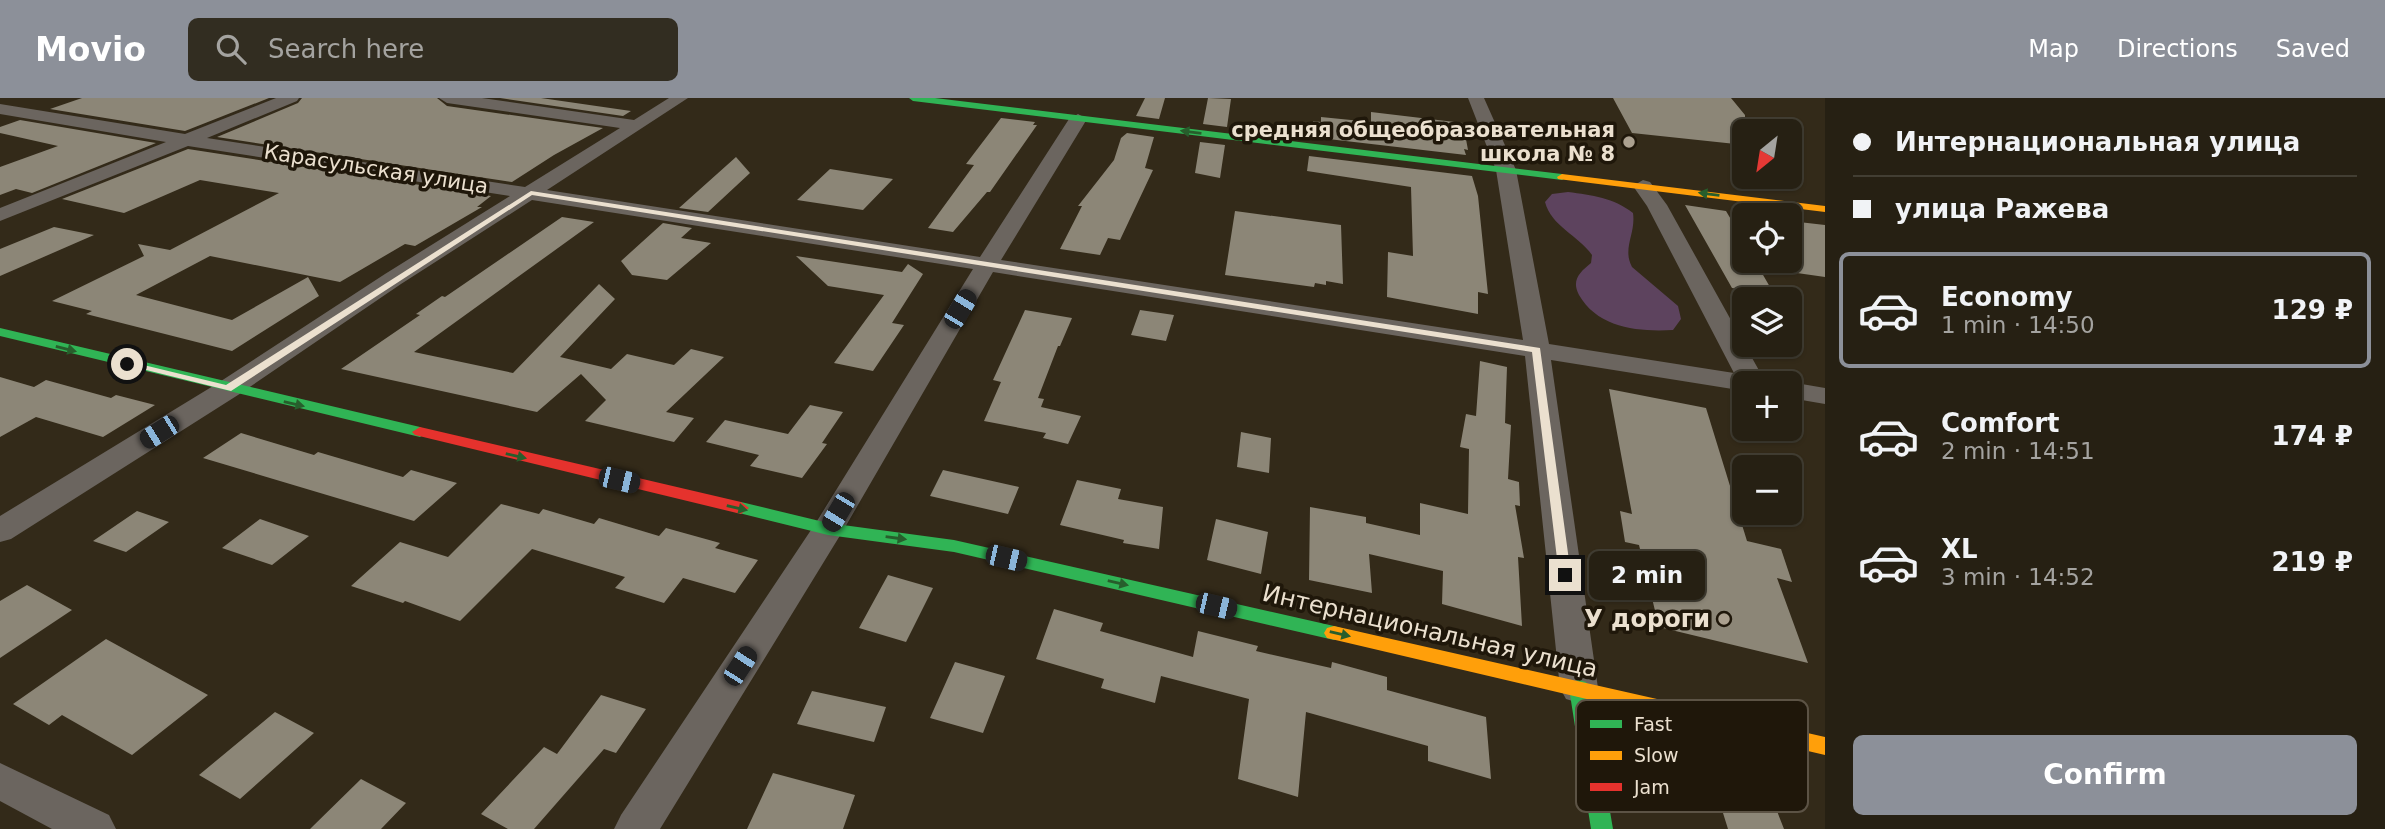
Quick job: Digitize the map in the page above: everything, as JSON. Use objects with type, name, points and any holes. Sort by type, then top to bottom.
[{"type":"main road","points":[[913,98],[1084,112],[1506,170],[1825,209]]},
{"type":"main road","name":"Интернациональная улица","points":[[0,332],[228,389],[828,529],[954,546],[1629,700]]},
{"type":"main road","points":[[1579,688],[1581,700]]},
{"type":"street","points":[[0,215],[290,98]]},
{"type":"street","points":[[447,98],[635,125]]},
{"type":"street","points":[[0,531],[228,389],[680,98]]},
{"type":"street","points":[[1476,98],[1506,170],[1537,350],[1579,688]]},
{"type":"street","name":"Карасульская улица","points":[[0,109],[1732,380]]},
{"type":"street","points":[[636,829],[828,529],[987,264],[1084,112]]},
{"type":"street","points":[[1643,186],[1657,205],[1744,371]]},
{"type":"street","points":[[1802,392],[1825,396]]},
{"type":"street","points":[[0,781],[94,829]]},
{"type":"shaded area","points":[[1568,192],[1610,201],[1633,213],[1629,260],[1632,267],[1678,306],[1681,319],[1673,330],[1620,326],[1597,315],[1587,306],[1579,295],[1576,281],[1591,263],[1592,255],[1553,218],[1545,202],[1552,194]]},
{"type":"building","points":[[82,98],[269,98],[185,131],[50,109]]},
{"type":"building","points":[[302,98],[437,98],[447,106],[603,128],[512,182],[217,137],[298,103]]},
{"type":"building","points":[[500,98],[541,98],[631,111],[623,116]]},
{"type":"building","points":[[1145,98],[1165,98],[1159,119],[1136,116]]},
{"type":"building","points":[[1208,98],[1231,99],[1227,127],[1203,124]]},
{"type":"building","points":[[1613,98],[1731,98],[1745,115],[1745,119],[1732,119],[1732,144],[1632,133]]},
{"type":"building","points":[[1371,112],[1463,123],[1468,150],[1464,149],[1466,155],[1311,137],[1313,121],[1321,122],[1321,117],[1371,122]]},
{"type":"building","points":[[1001,118],[1035,122],[1033,125],[1037,125],[990,192],[987,192],[953,232],[928,228],[974,165],[966,164]]},
{"type":"building","points":[[20,120],[156,143],[32,193],[16,189],[0,195],[0,167],[58,146],[0,133],[0,127]]},
{"type":"building","points":[[1127,133],[1154,137],[1145,168],[1153,170],[1120,240],[1108,238],[1100,255],[1060,249],[1082,206],[1078,206],[1114,160],[1121,138]]},
{"type":"building","points":[[1200,142],[1225,145],[1220,178],[1195,173]]},
{"type":"building","points":[[188,149],[491,196],[477,207],[482,207],[415,246],[405,244],[340,282],[210,256],[136,295],[232,320],[308,277],[319,296],[232,351],[86,314],[92,311],[52,301],[144,256],[138,244],[170,250],[279,193],[200,180],[124,213],[62,199]]},
{"type":"building","points":[[1309,156],[1472,176],[1478,196],[1488,294],[1478,292],[1478,314],[1387,297],[1388,252],[1413,256],[1411,187],[1307,171]]},
{"type":"building","points":[[736,157],[750,173],[708,212],[679,208]]},
{"type":"building","points":[[830,169],[893,179],[863,210],[797,200]]},
{"type":"building","points":[[1685,205],[1726,211],[1732,221],[1732,273],[1762,273],[1770,287],[1732,288]]},
{"type":"building","points":[[1235,211],[1341,225],[1343,284],[1326,281],[1326,285],[1315,283],[1314,287],[1225,275]]},
{"type":"building","points":[[562,217],[594,222],[414,352],[513,373],[599,284],[615,299],[560,357],[611,369],[627,354],[674,365],[691,349],[724,357],[666,412],[694,418],[674,442],[585,421],[606,400],[581,374],[537,412],[341,369],[420,315],[416,314],[442,296],[445,297]]},
{"type":"building","points":[[1802,222],[1825,225],[1825,277],[1797,273],[1802,273]]},
{"type":"building","points":[[663,223],[692,228],[681,238],[711,243],[667,280],[632,275],[621,261]]},
{"type":"building","points":[[54,227],[94,235],[0,276],[0,249]]},
{"type":"building","points":[[796,256],[902,272],[908,264],[923,274],[892,323],[904,325],[873,371],[834,363],[884,295],[828,286]]},
{"type":"building","points":[[1025,310],[1072,318],[1038,398],[1044,399],[1041,407],[1081,416],[1068,444],[1043,438],[1046,433],[984,421],[1001,382],[993,380]]},
{"type":"building","points":[[1140,310],[1174,315],[1166,341],[1131,335]]},
{"type":"building","points":[[1480,361],[1507,367],[1505,423],[1511,425],[1508,479],[1519,482],[1520,506],[1515,505],[1524,558],[1518,557],[1522,626],[1442,604],[1443,571],[1369,554],[1372,593],[1309,580],[1310,507],[1366,517],[1366,523],[1420,535],[1420,503],[1468,514],[1469,449],[1460,447],[1466,414],[1476,416]]},
{"type":"building","points":[[0,377],[34,387],[46,380],[111,398],[116,395],[155,405],[103,437],[36,417],[0,437]]},
{"type":"building","points":[[1609,389],[1706,408],[1732,492],[1732,525],[1742,525],[1747,541],[1781,549],[1792,582],[1777,578],[1808,663],[1659,627],[1639,545],[1625,542],[1620,511],[1632,514]]},
{"type":"building","points":[[810,405],[843,412],[822,443],[827,444],[802,478],[750,466],[759,455],[706,442],[725,420],[788,434]]},
{"type":"building","points":[[1241,432],[1271,438],[1269,473],[1237,467]]},
{"type":"building","points":[[241,433],[403,477],[411,470],[457,483],[414,521],[203,458]]},
{"type":"building","points":[[943,470],[1019,487],[1008,514],[930,496]]},
{"type":"building","points":[[1077,480],[1121,489],[1118,499],[1163,507],[1159,549],[1123,543],[1124,540],[1060,525]]},
{"type":"building","points":[[501,504],[539,514],[543,509],[594,524],[599,518],[659,536],[666,528],[720,543],[715,548],[758,560],[735,593],[683,578],[664,603],[615,588],[625,577],[532,549],[460,621],[405,601],[403,603],[351,586],[400,542],[448,557]]},
{"type":"building","points":[[137,511],[169,522],[126,552],[93,541]]},
{"type":"building","points":[[260,519],[309,536],[272,565],[222,548]]},
{"type":"building","points":[[1216,519],[1268,532],[1261,574],[1207,560]]},
{"type":"building","points":[[888,575],[933,588],[906,642],[859,628]]},
{"type":"building","points":[[27,585],[72,610],[0,658],[0,601]]},
{"type":"building","points":[[1054,609],[1103,623],[1100,631],[1193,657],[1198,631],[1258,646],[1256,651],[1331,668],[1332,662],[1387,677],[1387,690],[1486,717],[1491,779],[1428,761],[1428,746],[1306,712],[1298,797],[1238,779],[1249,699],[1161,676],[1155,703],[1101,688],[1104,679],[1036,659]]},
{"type":"building","points":[[106,639],[208,695],[132,755],[62,715],[49,725],[13,704]]},
{"type":"building","points":[[955,662],[1005,676],[983,733],[930,718]]},
{"type":"building","points":[[812,691],[886,707],[874,742],[797,724]]},
{"type":"building","points":[[601,695],[646,709],[616,753],[604,749],[534,829],[508,829],[481,814],[544,747],[557,754]]},
{"type":"building","points":[[275,712],[314,733],[240,799],[199,775]]},
{"type":"building","points":[[773,773],[855,795],[843,829],[747,829]]},
{"type":"building","points":[[361,779],[406,803],[381,829],[310,829]]},
{"type":"building","points":[[1723,812],[1777,812],[1784,829],[1728,829]]},
{"type":"traffic: fast","points":[[913,98],[1562,177]]},
{"type":"traffic: fast","points":[[0,332],[420,432]]},
{"type":"traffic: fast","points":[[741,508],[828,529],[954,546],[1334,633]]},
{"type":"traffic: fast","points":[[1579,688],[1581,700]]},
{"type":"traffic: fast","points":[[1599,812],[1602,829]]},
{"type":"traffic: slow","points":[[1562,177],[1825,209]]},
{"type":"traffic: slow","points":[[1334,633],[1625,700]]},
{"type":"traffic: slow","points":[[1808,742],[1825,746]]},
{"type":"traffic: jam","points":[[420,432],[741,508]]},
{"type":"place","name":"средняя общеобразовательная школа № 8","points":[[1629,142]]},
{"type":"place","name":"У дороги","points":[[1724,619]]},
{"type":"route","points":[[127,364],[228,389],[393,279],[531,193],[1537,350],[1565,575]]}]
